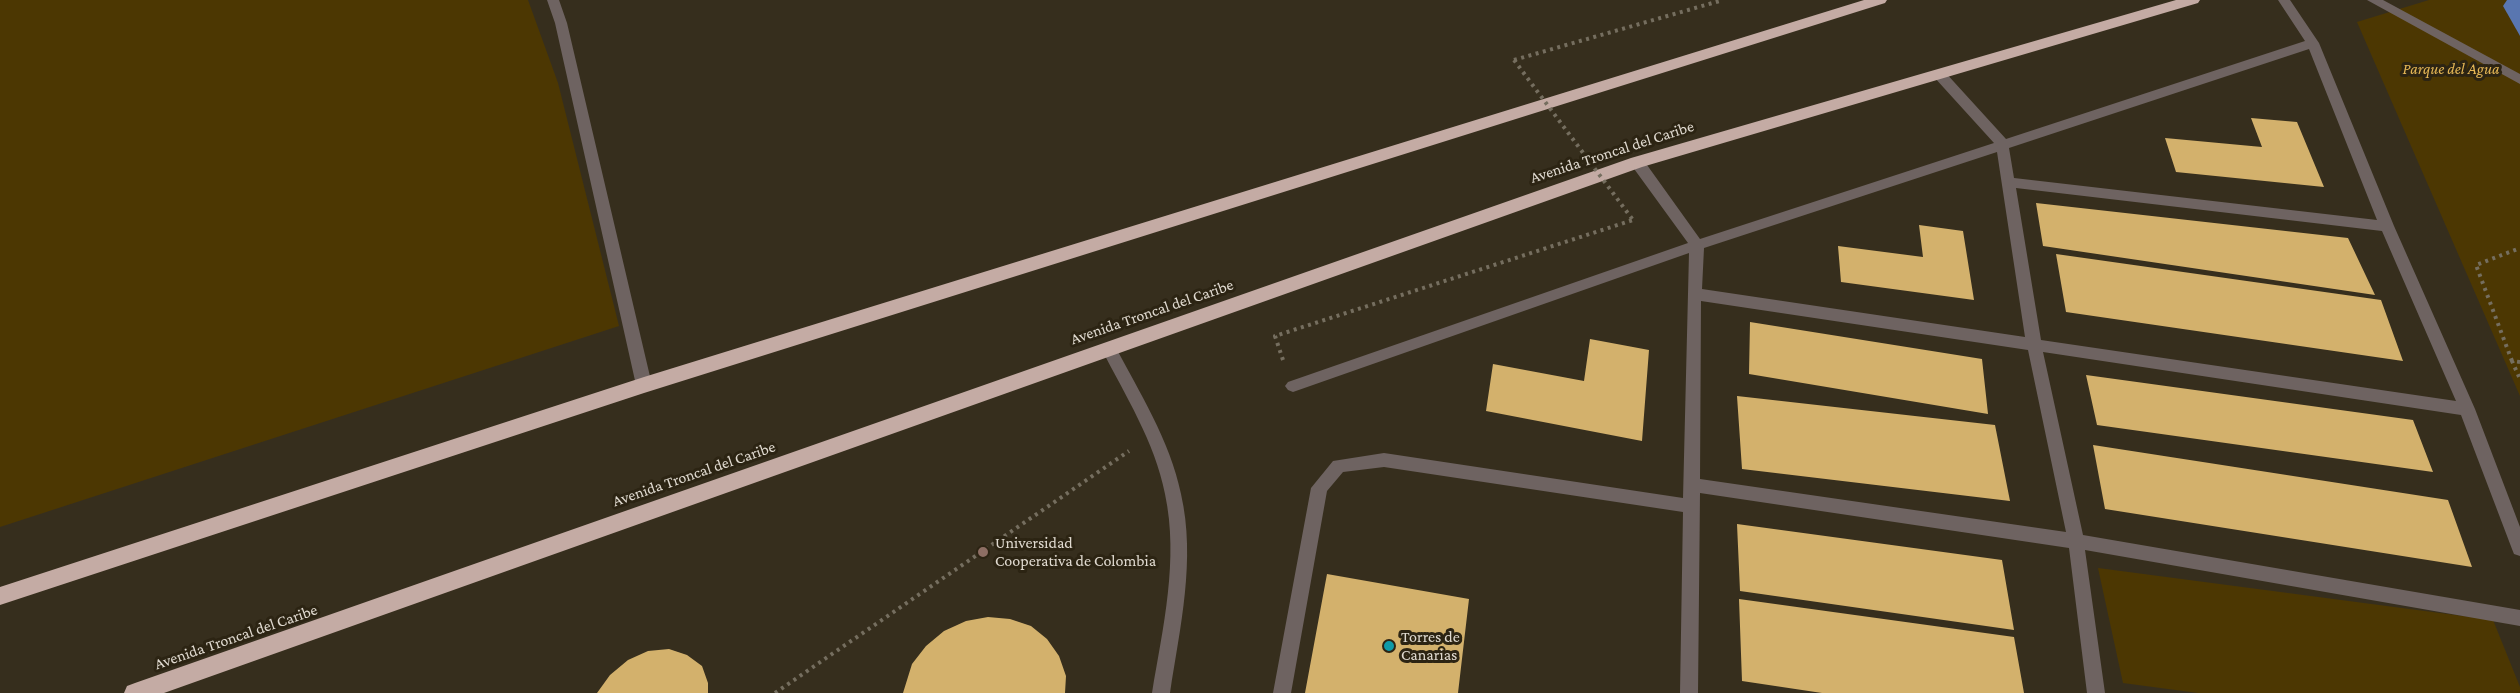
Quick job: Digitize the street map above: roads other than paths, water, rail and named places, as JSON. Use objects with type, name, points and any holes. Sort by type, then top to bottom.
[{"type":"highway","points":[[0,596],[644,385],[1881,0]]},
{"type":"highway","name":"Avenida Troncal del Caribe","points":[[135,693],[1637,162],[2193,0]]},
{"type":"street","points":[[552,0],[561,23],[644,385]]},
{"type":"street","points":[[2284,0],[2313,43],[2387,226],[2467,409],[2520,549]]},
{"type":"street","points":[[2373,0],[2520,80]]},
{"type":"street","points":[[1293,386],[1697,245],[2002,143],[2313,43]]},
{"type":"street","points":[[1940,74],[2002,143],[2034,344],[2076,541],[2096,693]]},
{"type":"street","points":[[1637,162],[1697,245],[1694,294],[1689,693]]},
{"type":"street","points":[[2009,182],[2387,226]]},
{"type":"street","points":[[1694,294],[2467,409]]},
{"type":"street","points":[[1109,348],[1152,436],[1173,492],[1179,544],[1175,605],[1161,693]]},
{"type":"street","points":[[1282,693],[1318,488],[1339,466],[1384,460],[1692,506]]},
{"type":"street","points":[[1692,485],[2076,541],[2520,618]]},
{"type":"water","points":[[2507,0],[2520,0],[2520,36],[2503,6]]},
{"type":"place","name":"Universidad Cooperativa de Colombia","points":[[983,552]]},
{"type":"place","name":"Torres de Canarias","points":[[1389,646]]},
{"type":"park label","name":"Parque del Agua","points":[[2451,69]]}]
